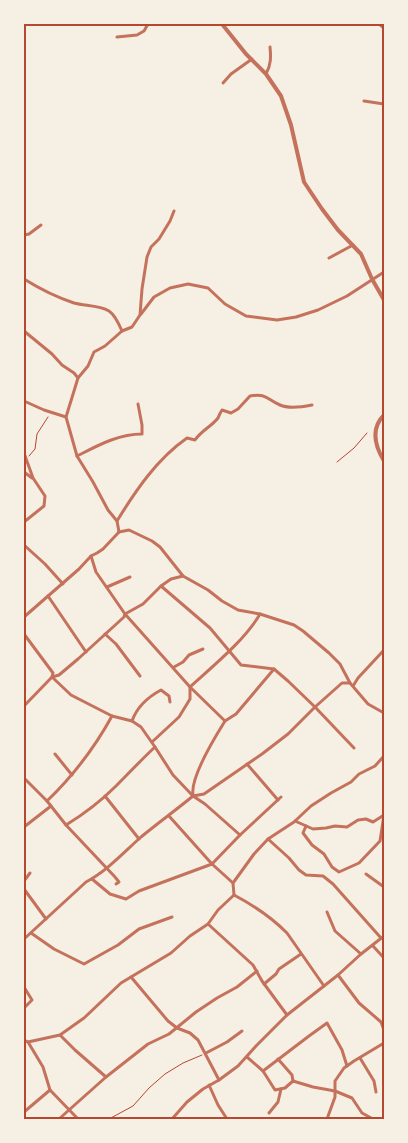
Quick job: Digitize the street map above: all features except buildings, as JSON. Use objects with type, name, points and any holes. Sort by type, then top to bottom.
[{"type":"street","points":[[117,37],[137,35],[144,31],[148,24]]},
{"type":"street","points":[[222,24],[266,74],[281,96],[291,126],[304,182],[338,230],[361,254],[384,300]]},
{"type":"street","points":[[378,24],[384,28]]},
{"type":"street","points":[[266,74],[271,60],[270,47]]},
{"type":"street","points":[[223,83],[231,74],[252,60]]},
{"type":"street","points":[[364,101],[384,104]]},
{"type":"street","points":[[140,315],[147,257],[151,247],[170,221],[174,211]]},
{"type":"street","points":[[24,235],[29,234],[41,225]]},
{"type":"street","points":[[149,244],[150,250]]},
{"type":"street","points":[[329,258],[353,246]]},
{"type":"street","points":[[118,532],[117,521],[108,510],[77,456],[66,417],[78,378],[88,366],[94,352],[105,346],[122,331],[132,327],[154,297],[170,288],[188,284],[208,288],[226,304],[246,316],[277,320],[296,317],[318,310],[347,296],[384,272]]},
{"type":"street","points":[[24,279],[34,286],[76,304],[110,311],[122,331]]},
{"type":"street","points":[[24,330],[78,378]]},
{"type":"street","points":[[117,521],[145,480],[166,455],[187,438],[195,440],[200,433],[218,419],[222,410],[231,413],[238,409],[250,396],[258,394],[264,395],[281,406],[312,405]]},
{"type":"street","points":[[24,401],[66,417]]},
{"type":"street","points":[[77,456],[100,444],[117,438],[142,434],[138,404]]},
{"type":"street","points":[[384,415],[379,420],[374,432],[378,452],[384,461]]},
{"type":"street","points":[[24,453],[33,478],[45,496],[44,506],[24,522]]},
{"type":"street","points":[[24,472],[33,478]]},
{"type":"street","points":[[24,617],[91,556],[103,548],[118,532],[130,530],[160,547],[183,576],[208,590],[222,601],[238,610],[260,614],[294,625],[303,631],[340,664],[351,684],[368,704],[384,713]]},
{"type":"street","points":[[24,545],[45,564],[62,584]]},
{"type":"street","points":[[91,556],[96,572],[125,614],[190,686],[225,721]]},
{"type":"street","points":[[24,706],[52,678],[59,675],[86,652],[125,614],[143,604],[171,579],[183,576]]},
{"type":"street","points":[[107,587],[130,577]]},
{"type":"street","points":[[161,586],[210,628],[241,665],[274,669],[315,707],[354,748]]},
{"type":"street","points":[[48,596],[86,652]]},
{"type":"street","points":[[152,743],[179,717],[190,699],[190,686],[229,651],[255,623],[260,614]]},
{"type":"street","points":[[24,634],[52,673],[52,678],[71,695],[112,716],[132,722],[140,728],[173,775],[193,796],[240,835]]},
{"type":"street","points":[[105,634],[116,644],[140,676]]},
{"type":"street","points":[[174,667],[183,662],[189,655],[203,649]]},
{"type":"street","points":[[24,938],[86,882],[107,868],[139,839],[193,796],[204,794],[288,734],[342,683],[351,684],[384,650]]},
{"type":"street","points":[[193,796],[192,790],[202,762],[215,736],[225,721],[236,714],[274,669]]},
{"type":"street","points":[[132,722],[135,713],[146,701],[161,690],[169,696],[170,702]]},
{"type":"street","points":[[47,800],[85,759],[112,716]]},
{"type":"street","points":[[66,825],[81,816],[105,796],[155,747]]},
{"type":"street","points":[[55,754],[72,775]]},
{"type":"street","points":[[234,895],[233,883],[254,854],[268,839],[295,821],[311,806],[374,766],[384,756]]},
{"type":"street","points":[[92,879],[110,894],[126,899],[139,890],[212,864],[280,798],[247,764]]},
{"type":"street","points":[[24,778],[47,800],[66,825],[107,868],[118,882],[116,884]]},
{"type":"street","points":[[105,796],[139,839]]},
{"type":"street","points":[[24,827],[51,806]]},
{"type":"street","points":[[295,821],[313,829],[335,826],[347,827],[358,820],[366,819],[373,822],[384,815]]},
{"type":"street","points":[[306,826],[303,833],[312,845],[324,854],[332,867],[339,872],[359,862],[380,841],[384,815]]},
{"type":"street","points":[[169,816],[212,864],[233,883]]},
{"type":"street","points":[[172,1119],[187,1102],[238,1066],[287,1016],[383,937],[333,884],[323,876],[306,875],[268,839]]},
{"type":"street","points":[[24,880],[30,873]]},
{"type":"street","points":[[366,874],[384,887]]},
{"type":"street","points":[[24,889],[46,919]]},
{"type":"street","points":[[78,1119],[50,1090],[43,1066],[26,1041],[60,1035],[84,1018],[121,983],[171,953],[190,936],[208,924],[218,910],[234,895]]},
{"type":"street","points":[[234,895],[264,914],[287,933],[324,986]]},
{"type":"street","points":[[327,912],[335,931],[362,954]]},
{"type":"street","points":[[31,933],[54,949],[84,964],[118,945],[139,929],[172,917]]},
{"type":"street","points":[[208,924],[253,965],[287,1016]]},
{"type":"street","points":[[373,946],[384,958]]},
{"type":"street","points":[[264,984],[279,969],[301,954]]},
{"type":"street","points":[[59,1119],[106,1077],[148,1044],[169,1034],[196,1012],[216,998],[237,987],[257,971]]},
{"type":"street","points":[[338,975],[360,1003],[383,1021],[384,1030]]},
{"type":"street","points":[[131,977],[168,1021],[177,1028],[190,1033],[198,1040],[219,1080]]},
{"type":"street","points":[[24,987],[32,1000],[24,1008]]},
{"type":"street","points":[[263,1071],[327,1023],[342,1050],[347,1066]]},
{"type":"street","points":[[206,1053],[242,1031]]},
{"type":"street","points":[[60,1035],[106,1077]]},
{"type":"street","points":[[327,1119],[335,1097],[336,1081],[347,1066],[384,1043]]},
{"type":"street","points":[[247,1057],[263,1071],[276,1090],[284,1088],[292,1081],[292,1075],[278,1058]]},
{"type":"street","points":[[360,1058],[374,1080],[376,1092]]},
{"type":"street","points":[[292,1081],[352,1098],[362,1113],[373,1119]]},
{"type":"street","points":[[209,1085],[227,1119]]},
{"type":"street","points":[[269,1113],[278,1102],[281,1089]]},
{"type":"street","points":[[24,1112],[50,1090]]},
{"type":"path","points":[[26,459],[35,449],[37,434],[51,412]]},
{"type":"path","points":[[337,462],[354,448],[367,433]]},
{"type":"path","points":[[109,1119],[133,1106],[165,1074],[183,1063],[206,1053]]}]
